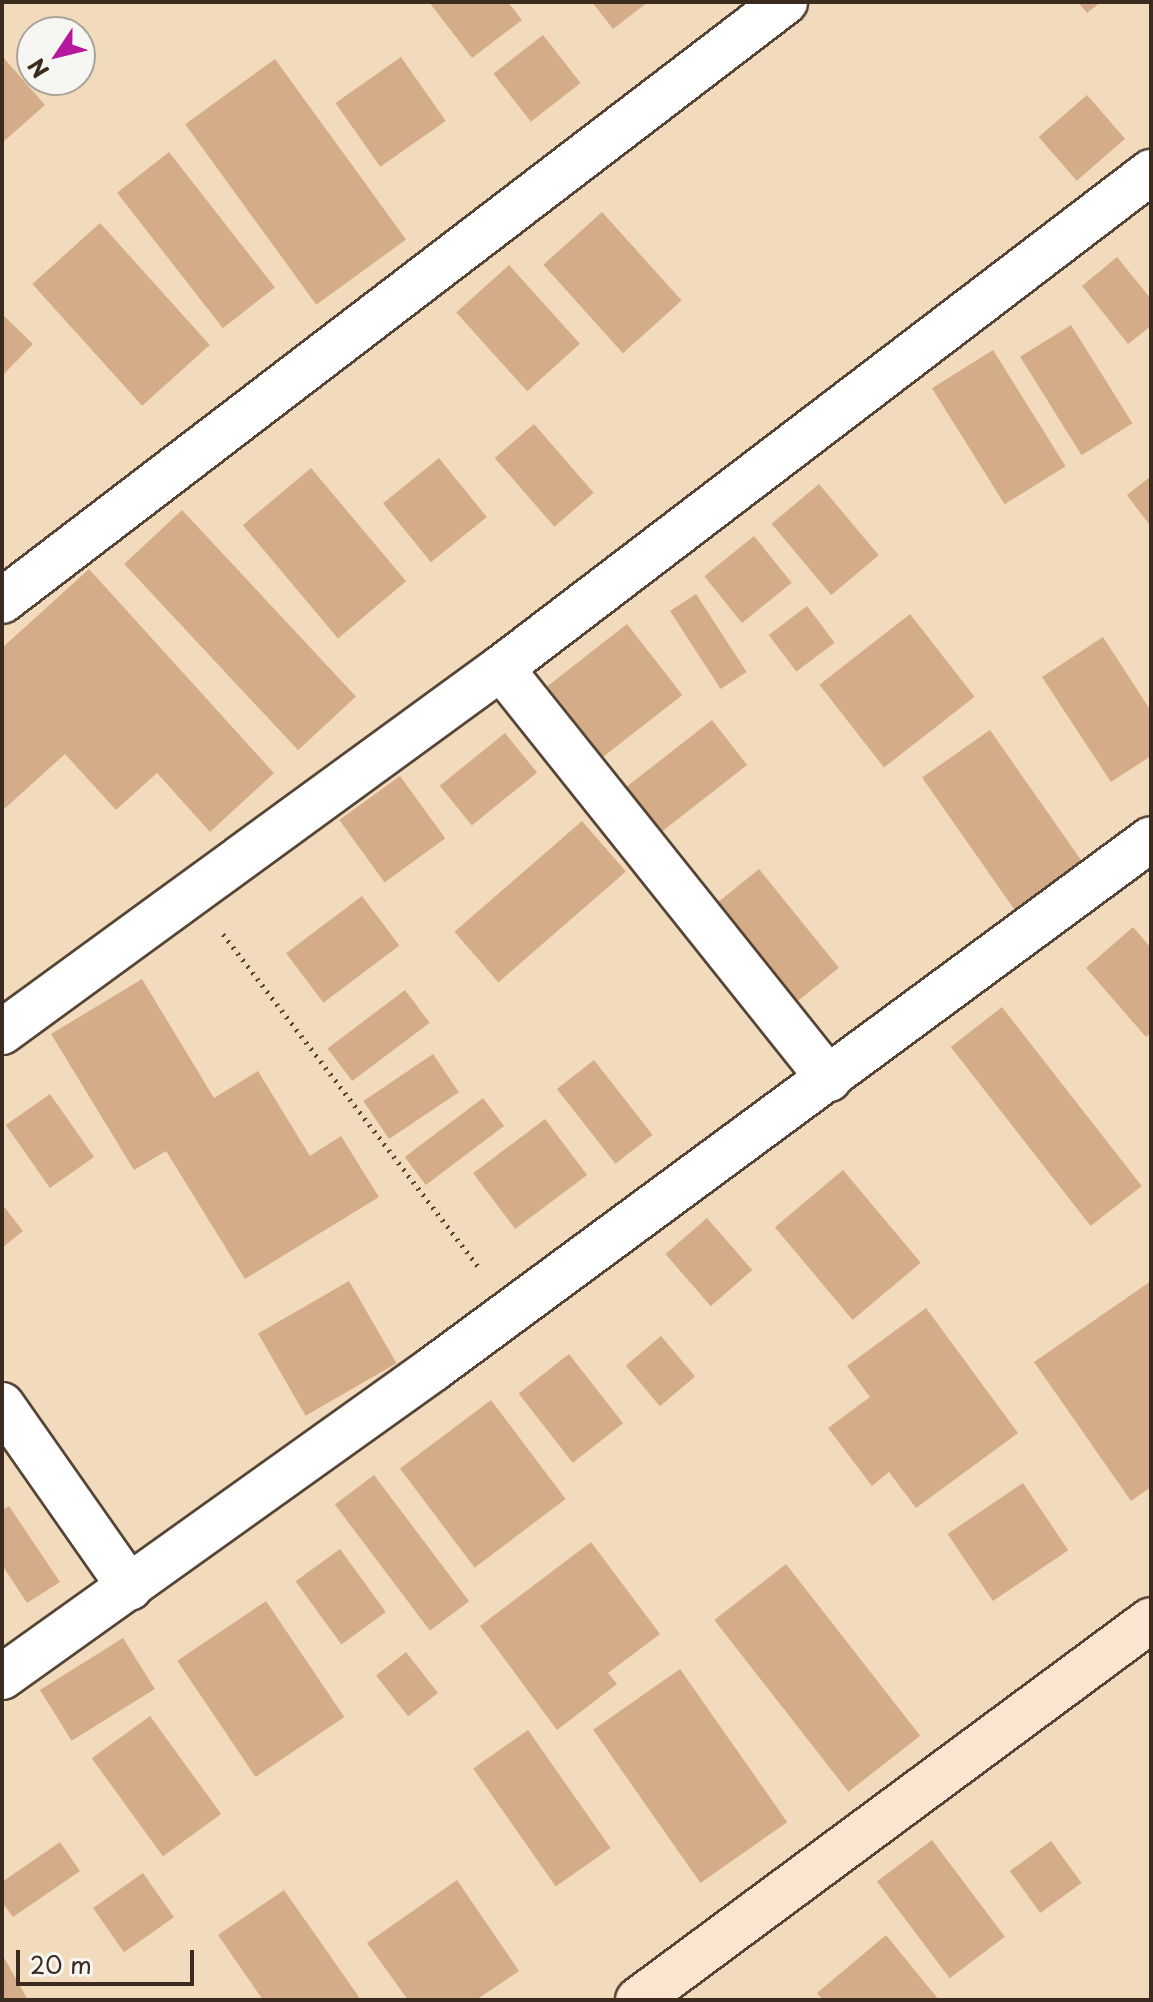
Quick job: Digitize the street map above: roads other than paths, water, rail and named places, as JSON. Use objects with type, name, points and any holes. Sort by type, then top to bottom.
[{"type":"street","points":[[2,601],[785,2]]},
{"type":"street","points":[[2,1032],[501,668],[1151,172]]},
{"type":"street","points":[[501,668],[829,1079]]},
{"type":"street","points":[[2,1677],[512,1311],[1151,839]]},
{"type":"street","points":[[2,1405],[130,1588]]},
{"type":"street","points":[[638,2000],[1151,1620]]}]
